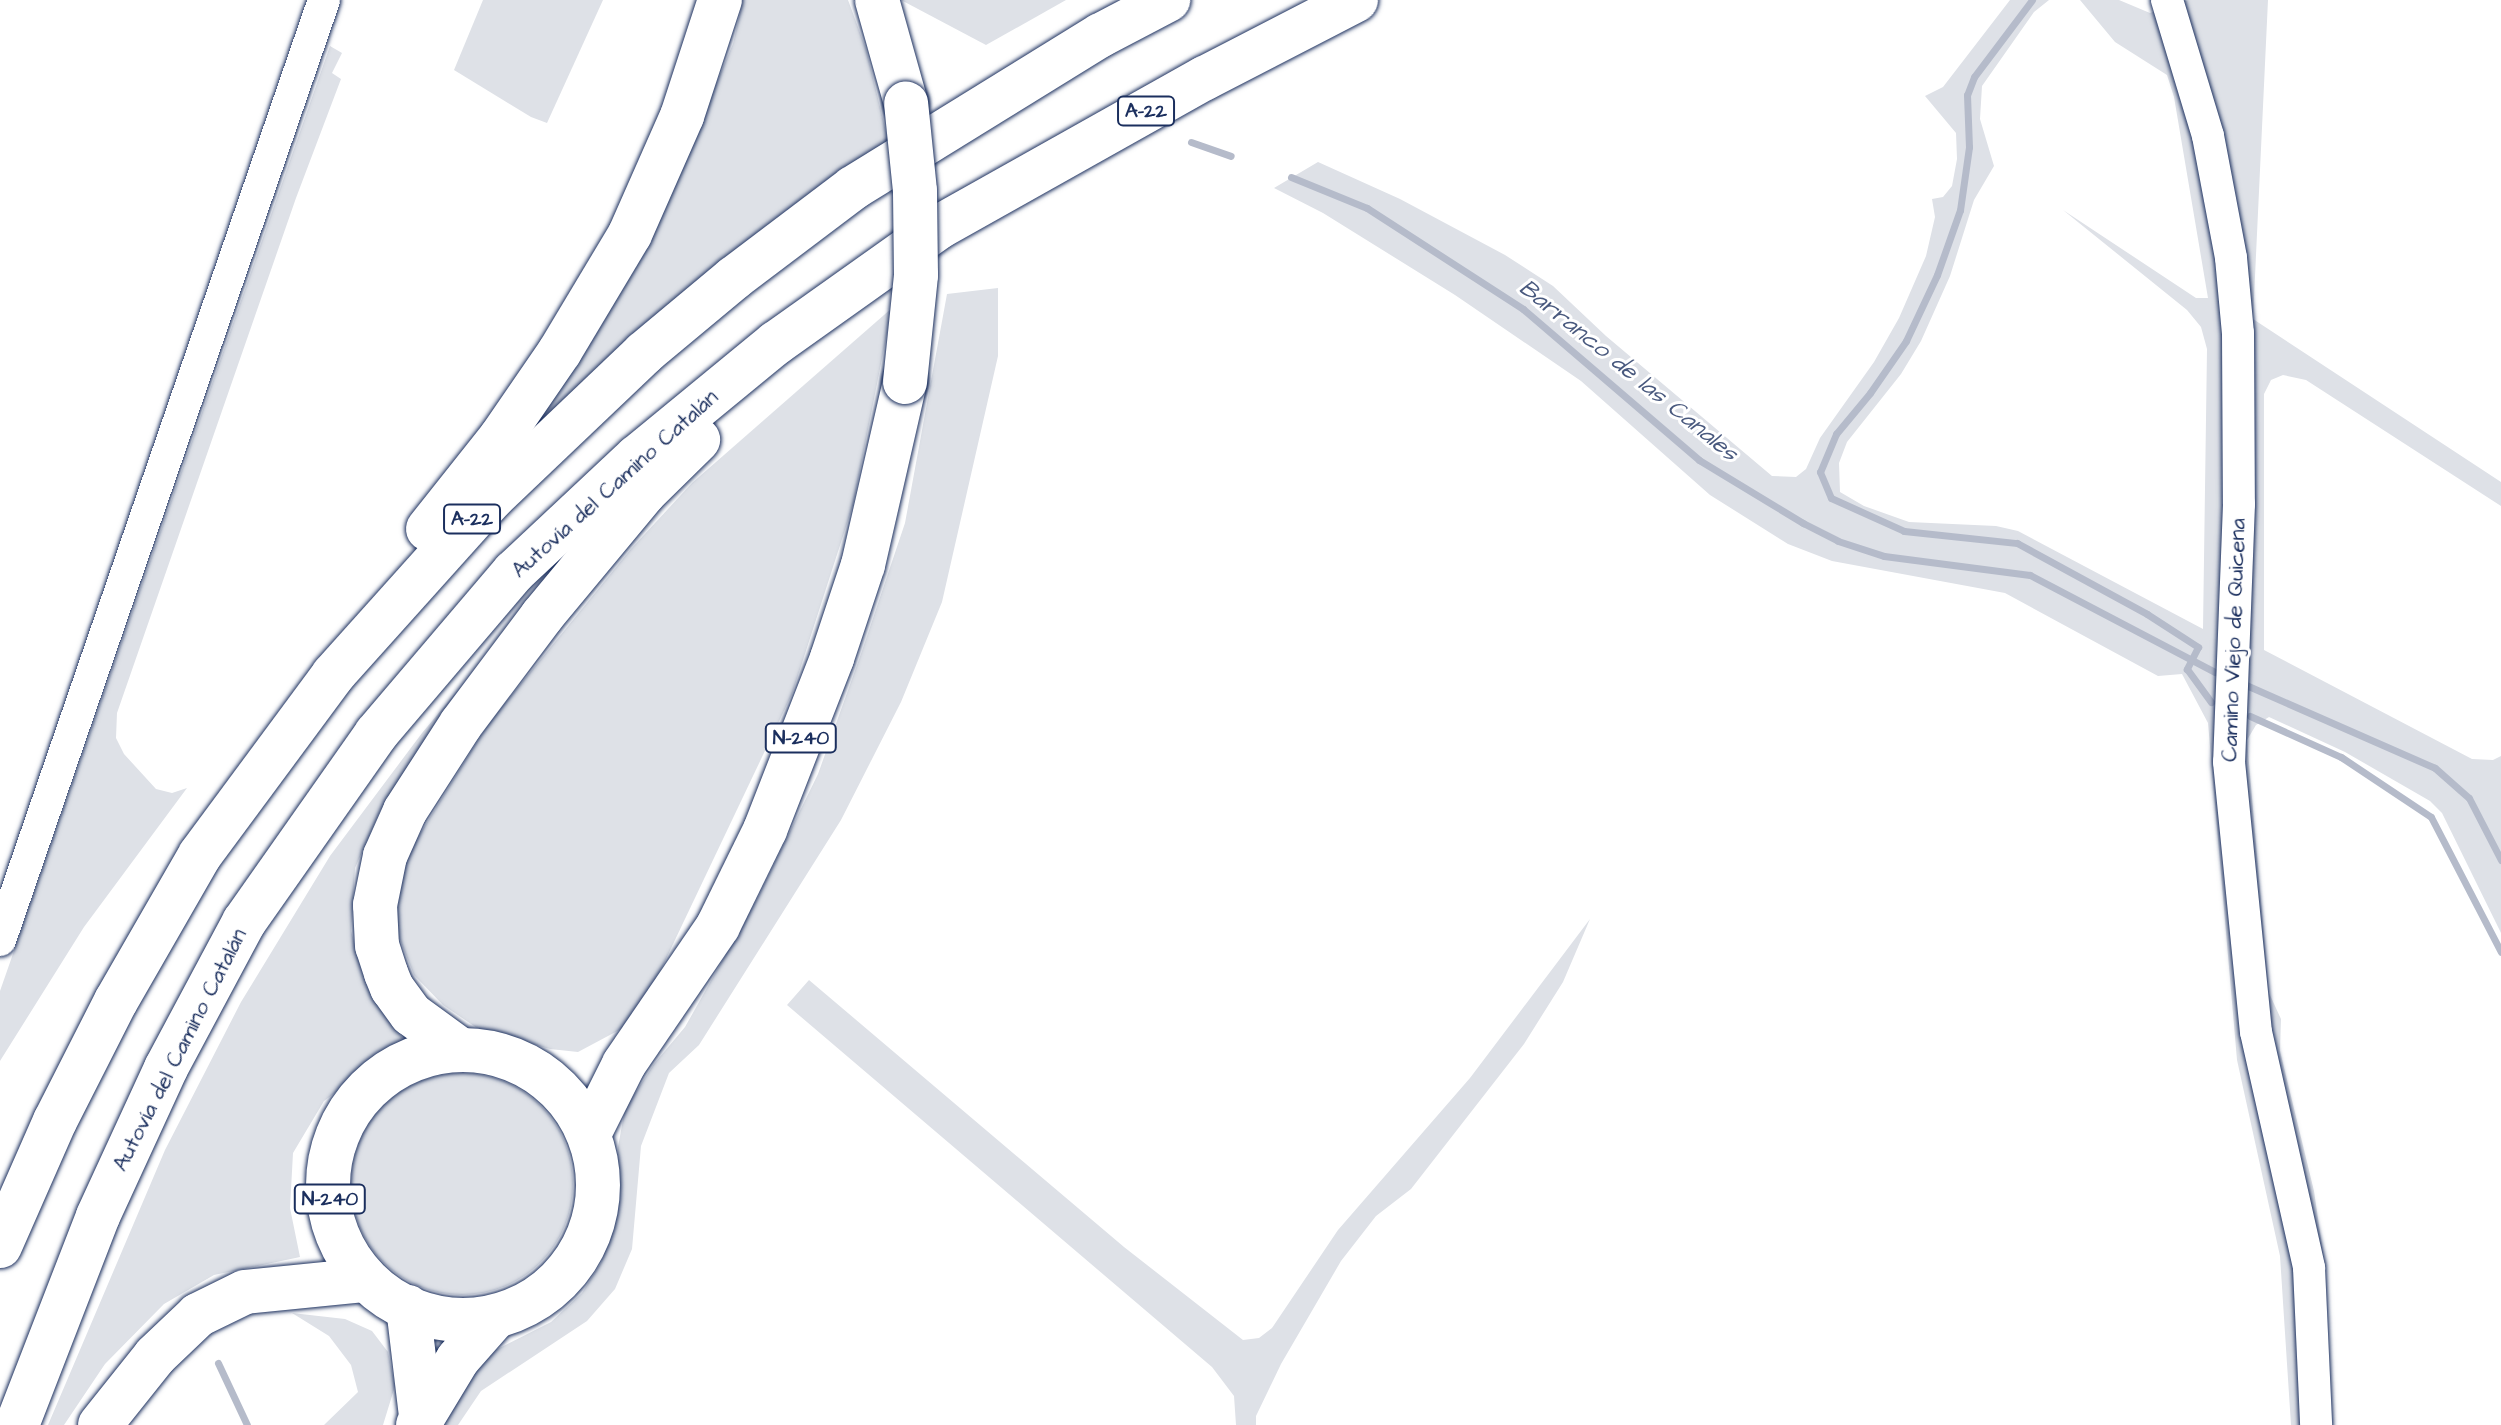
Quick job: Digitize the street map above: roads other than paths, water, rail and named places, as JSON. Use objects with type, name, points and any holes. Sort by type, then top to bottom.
[{"type":"highway","points":[[200,855],[257,760],[319,672],[501,437],[597,293],[630,234],[677,128],[702,62],[720,0]]},
{"type":"highway","name":"N-240","points":[[589,1134],[624,1064],[718,926],[765,830],[832,658],[863,565],[905,382],[916,275],[915,191],[906,103],[877,0]]},
{"type":"highway","name":"A-22","points":[[0,1246],[55,1121],[116,1001],[200,855],[315,698],[396,603],[546,443],[644,353],[734,278],[853,188],[1101,35],[1168,0]]},
{"type":"highway","name":"Autovía del Camino Catalán","points":[[17,1425],[98,1216],[166,1068],[244,922],[376,734],[514,572],[637,457],[776,343],[939,227],[1205,78],[1356,0]]},
{"type":"highway","points":[[459,1049],[411,1014],[392,988],[377,946],[375,905],[382,869],[405,811],[461,724],[542,616],[644,493],[764,373],[939,227]]},
{"type":"highway","name":"N-240","points":[[459,1049],[490,1052],[524,1063],[553,1083],[573,1105],[589,1134],[597,1185],[596,1211],[583,1247],[550,1287],[529,1303],[495,1317],[458,1321],[434,1318],[392,1301],[366,1280],[345,1252],[330,1211],[329,1167],[336,1138],[349,1112],[383,1075],[433,1052],[459,1049]]},
{"type":"highway","points":[[553,1083],[624,1064]]},
{"type":"highway","points":[[100,1425],[155,1356],[198,1315],[245,1292],[366,1280]]},
{"type":"highway","name":"N-240","points":[[408,1307],[419,1421]]},
{"type":"highway","name":"N-240","points":[[419,1421],[458,1359],[495,1317]]},
{"type":"street","points":[[0,940],[324,0]]},
{"type":"street","name":"Camino Viejo de Quicena","points":[[2167,0],[2208,136],[2231,258],[2238,333],[2239,504],[2229,762],[2256,1032],[2309,1268],[2316,1425]]},
{"type":"waterway","points":[[2032,0],[1974,77],[1967,95],[1969,147],[1960,210],[1937,275],[1906,341],[1870,393],[1836,434],[1820,472],[1831,498],[1904,531],[2017,543],[2147,614],[2198,647],[2187,669],[2211,702]]},
{"type":"waterway","name":"Barranco de las Canales","points":[[1191,142],[1231,156]]},
{"type":"waterway","name":"Barranco de las Canales","points":[[1291,177],[1367,208],[1523,309],[1699,460],[1803,523],[1838,541],[1884,556],[2030,575],[2215,672]]},
{"type":"waterway","name":"Barranco de las Canales","points":[[2246,685],[2435,768],[2469,798],[2501,860]]},
{"type":"waterway","points":[[2250,716],[2341,757],[2431,817],[2501,952]]},
{"type":"waterway","points":[[218,1363],[247,1425]]}]
